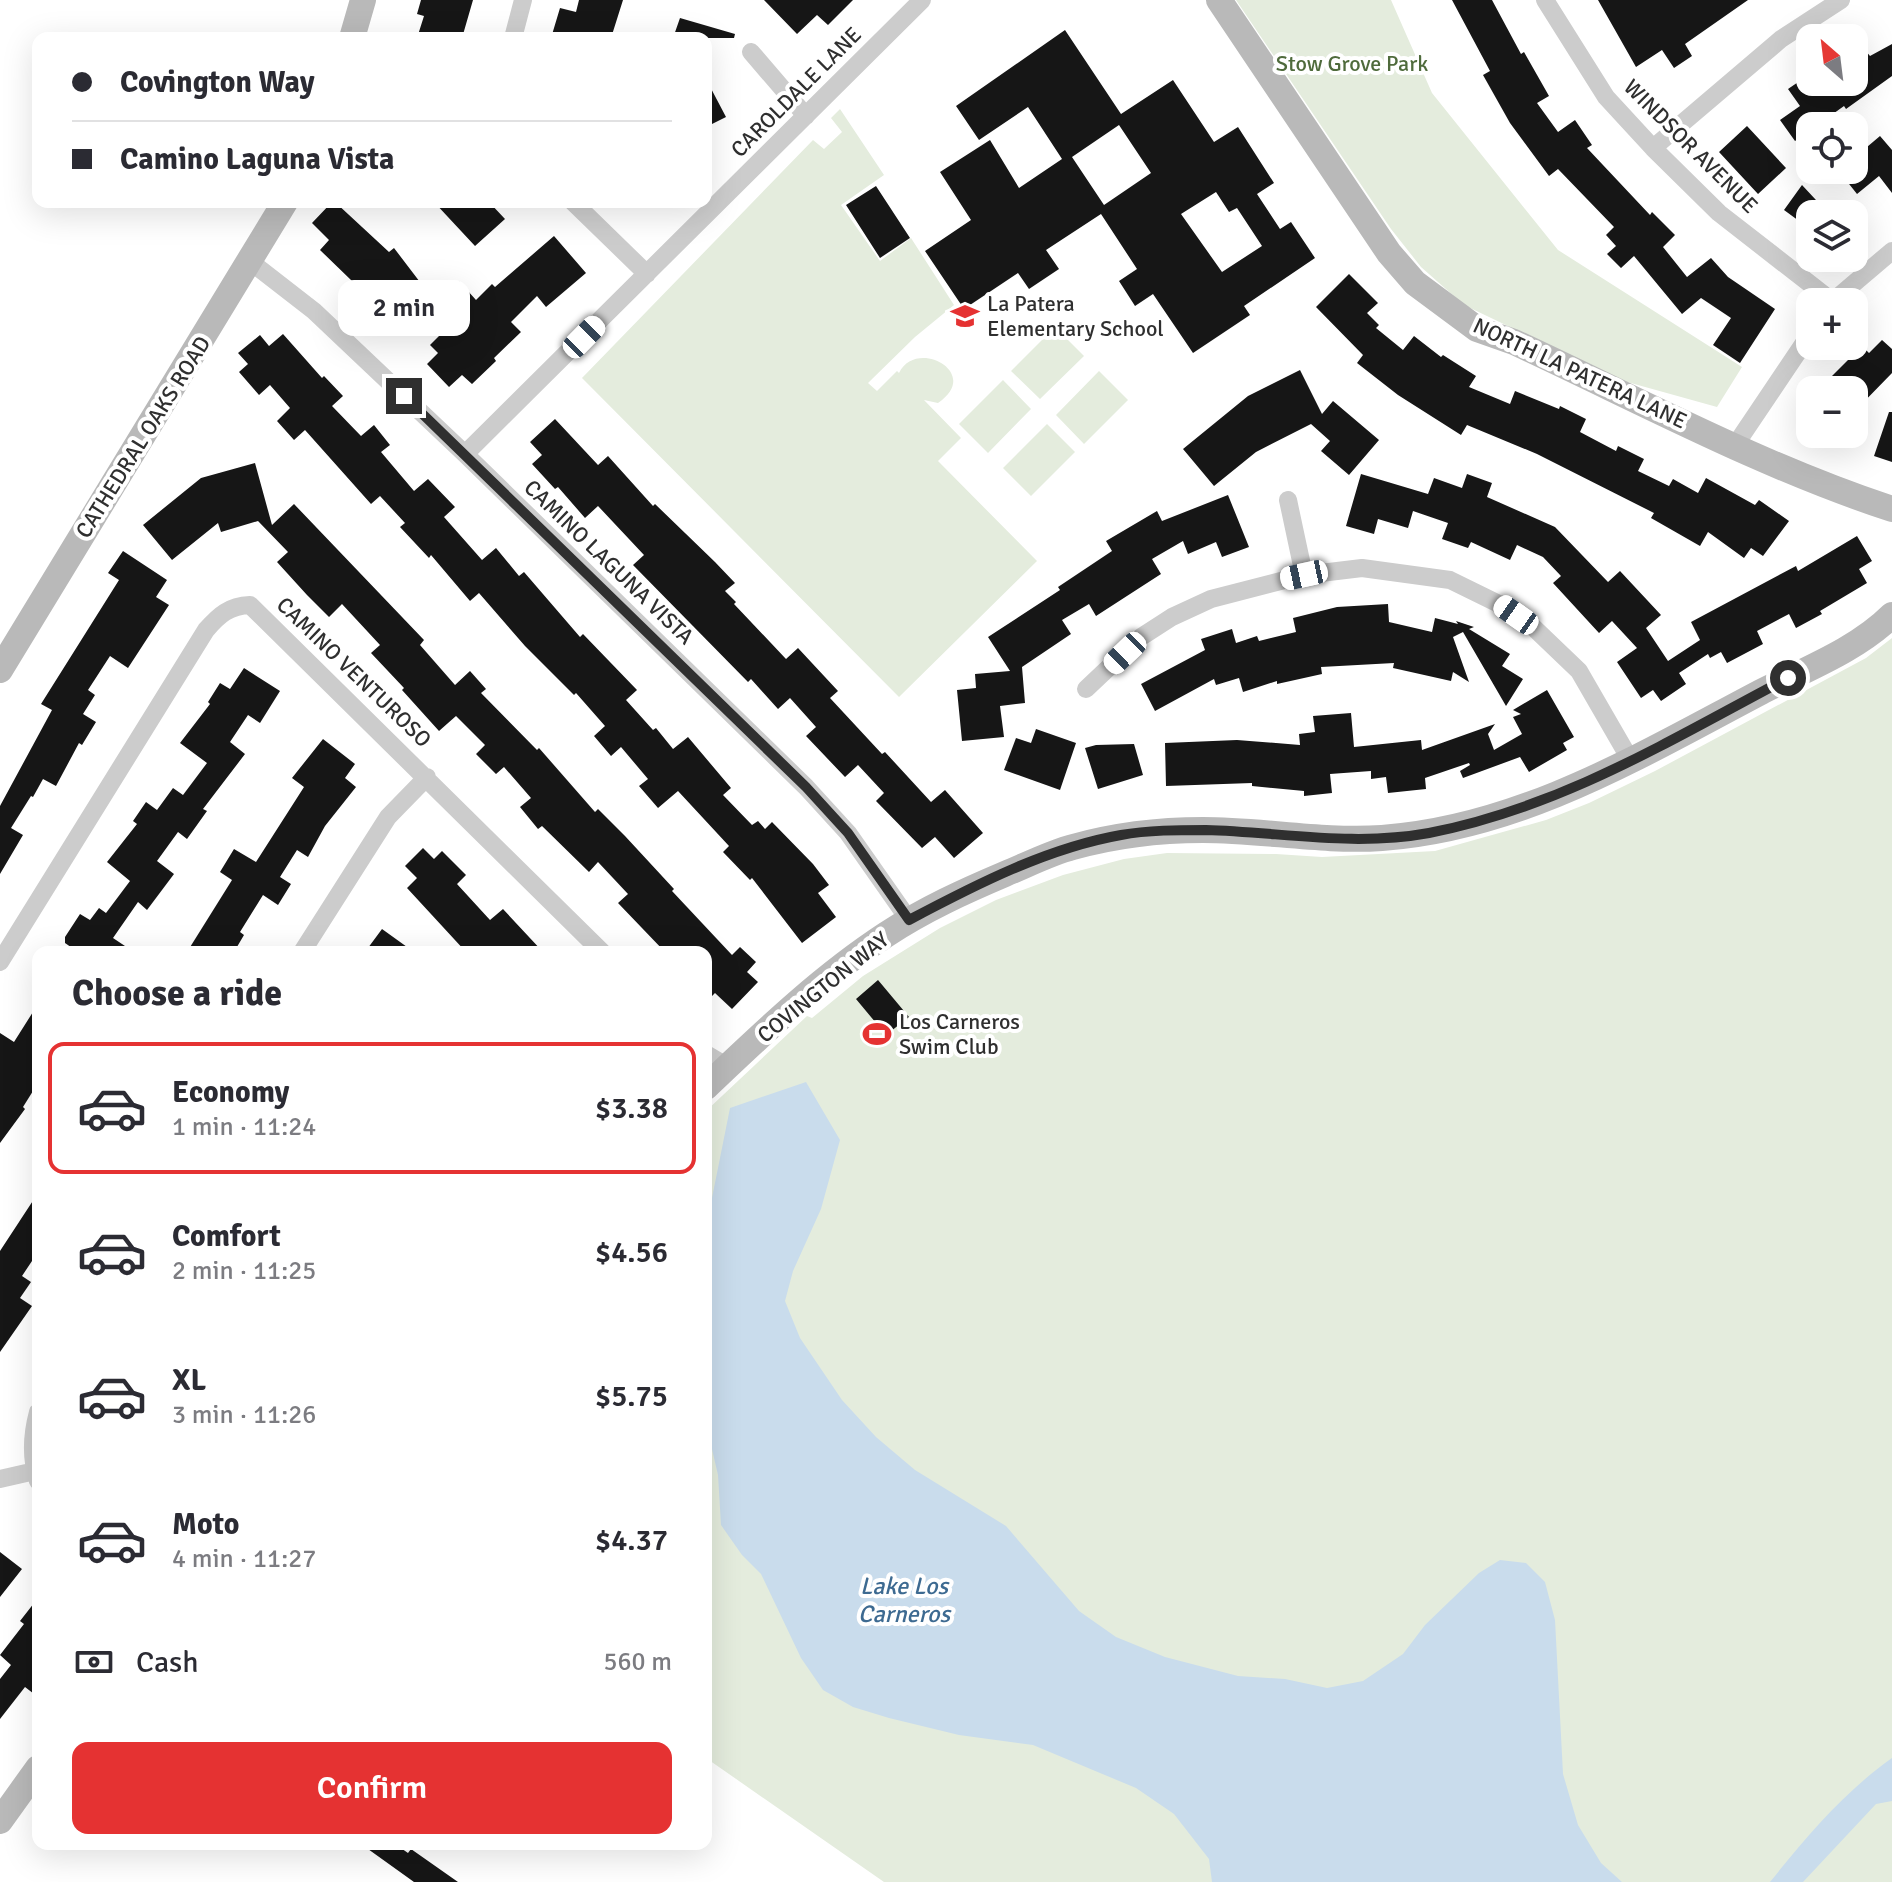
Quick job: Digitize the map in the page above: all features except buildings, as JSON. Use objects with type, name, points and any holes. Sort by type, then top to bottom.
[{"type":"street","points":[[354,32],[363,0]]},
{"type":"street","points":[[515,32],[523,0]]},
{"type":"street","name":"CAROLDALE LANE","points":[[465,454],[922,0]]},
{"type":"street","name":"NORTH LA PATERA LANE","points":[[1219,0],[1389,253],[1415,283],[1477,329],[1533,351],[1734,447],[1824,486],[1892,509]]},
{"type":"street","name":"WINDSOR AVENUE","points":[[1545,0],[1606,97],[1653,148],[1719,213],[1814,288]]},
{"type":"street","points":[[1653,148],[1781,39],[1841,0]]},
{"type":"street","points":[[751,52],[806,116]]},
{"type":"street","name":"CATHEDRAL OAKS ROAD","points":[[0,670],[282,208]]},
{"type":"street","points":[[579,208],[647,274]]},
{"type":"street","points":[[1848,288],[1892,251]]},
{"type":"street","name":"CAMINO LAGUNA VISTA","points":[[251,262],[314,311],[806,787],[848,833],[909,920]]},
{"type":"street","points":[[1734,447],[1796,355]]},
{"type":"street","points":[[1288,500],[1304,575]]},
{"type":"street","points":[[1086,689],[1141,637],[1172,617],[1211,599],[1304,575],[1362,568],[1450,580],[1501,605],[1532,626],[1579,671],[1631,761]]},
{"type":"street","name":"CAMINO VENTUROSO","points":[[0,962],[206,630],[232,598],[250,605],[596,946]]},
{"type":"street","name":"COVINGTON WAY","points":[[717,1060],[863,950],[909,920],[963,892],[1068,848],[1123,834],[1204,830],[1334,840],[1428,833],[1543,801],[1631,761],[1844,649],[1892,615]]},
{"type":"street","points":[[306,946],[388,817],[427,777]]},
{"type":"street","points":[[0,1479],[32,1476]]},
{"type":"street","points":[[0,1821],[32,1776]]},
{"type":"green space","name":"Stow Grove Park","points":[[1236,0],[1391,0],[1432,93],[1558,250],[1742,367],[1717,407],[1620,380],[1464,305],[1421,267],[1391,229]]},
{"type":"green space","points":[[840,109],[884,175],[841,205],[880,261],[911,238],[954,305],[915,337],[868,383],[877,391],[907,363],[919,358],[942,363],[950,371],[953,381],[950,392],[938,403],[924,400],[961,438],[938,461],[1037,561],[899,697],[582,378],[813,140],[824,149],[842,132],[831,118]]},
{"type":"green space","points":[[1055,327],[1084,356],[1040,399],[1011,371]]},
{"type":"green space","points":[[1099,371],[1128,400],[1084,444],[1056,415]]},
{"type":"green space","points":[[1003,380],[1031,409],[988,453],[959,424]]},
{"type":"green space","points":[[1047,424],[1075,452],[1031,496],[1003,468]]},
{"type":"green space","points":[[1892,638],[1892,1882],[884,1882],[712,1762],[712,1105],[807,1016],[812,1018],[863,976],[940,928],[996,900],[1063,875],[1124,859],[1167,853],[1322,857],[1435,851],[1546,820],[1589,803],[1866,658]]},
{"type":"water","name":"Lake Los Carneros","points":[[806,1082],[840,1140],[821,1209],[793,1271],[785,1301],[800,1338],[842,1400],[876,1437],[915,1470],[1006,1526],[1079,1611],[1116,1637],[1165,1657],[1238,1676],[1285,1679],[1327,1688],[1363,1681],[1403,1654],[1425,1625],[1479,1573],[1500,1560],[1526,1563],[1545,1582],[1555,1620],[1563,1774],[1578,1825],[1601,1863],[1622,1882],[1212,1882],[1209,1859],[1174,1814],[1136,1788],[1033,1745],[959,1735],[889,1718],[853,1707],[823,1690],[801,1658],[761,1574],[742,1555],[721,1525],[718,1475],[712,1449],[712,1198],[730,1108]]},
{"type":"water","points":[[1892,1758],[1892,1801],[1876,1804],[1803,1882],[1770,1882],[1842,1800]]},
{"type":"place","name":"La Patera Elementary School","points":[[965,316]]},
{"type":"place","name":"Los Carneros Swim Club","points":[[877,1034]]},
{"type":"route","points":[[404,396],[806,787],[848,833],[909,920],[963,892],[1068,848],[1123,834],[1204,830],[1334,840],[1384,838],[1428,833],[1489,818],[1543,801],[1609,771],[1788,678]]}]
